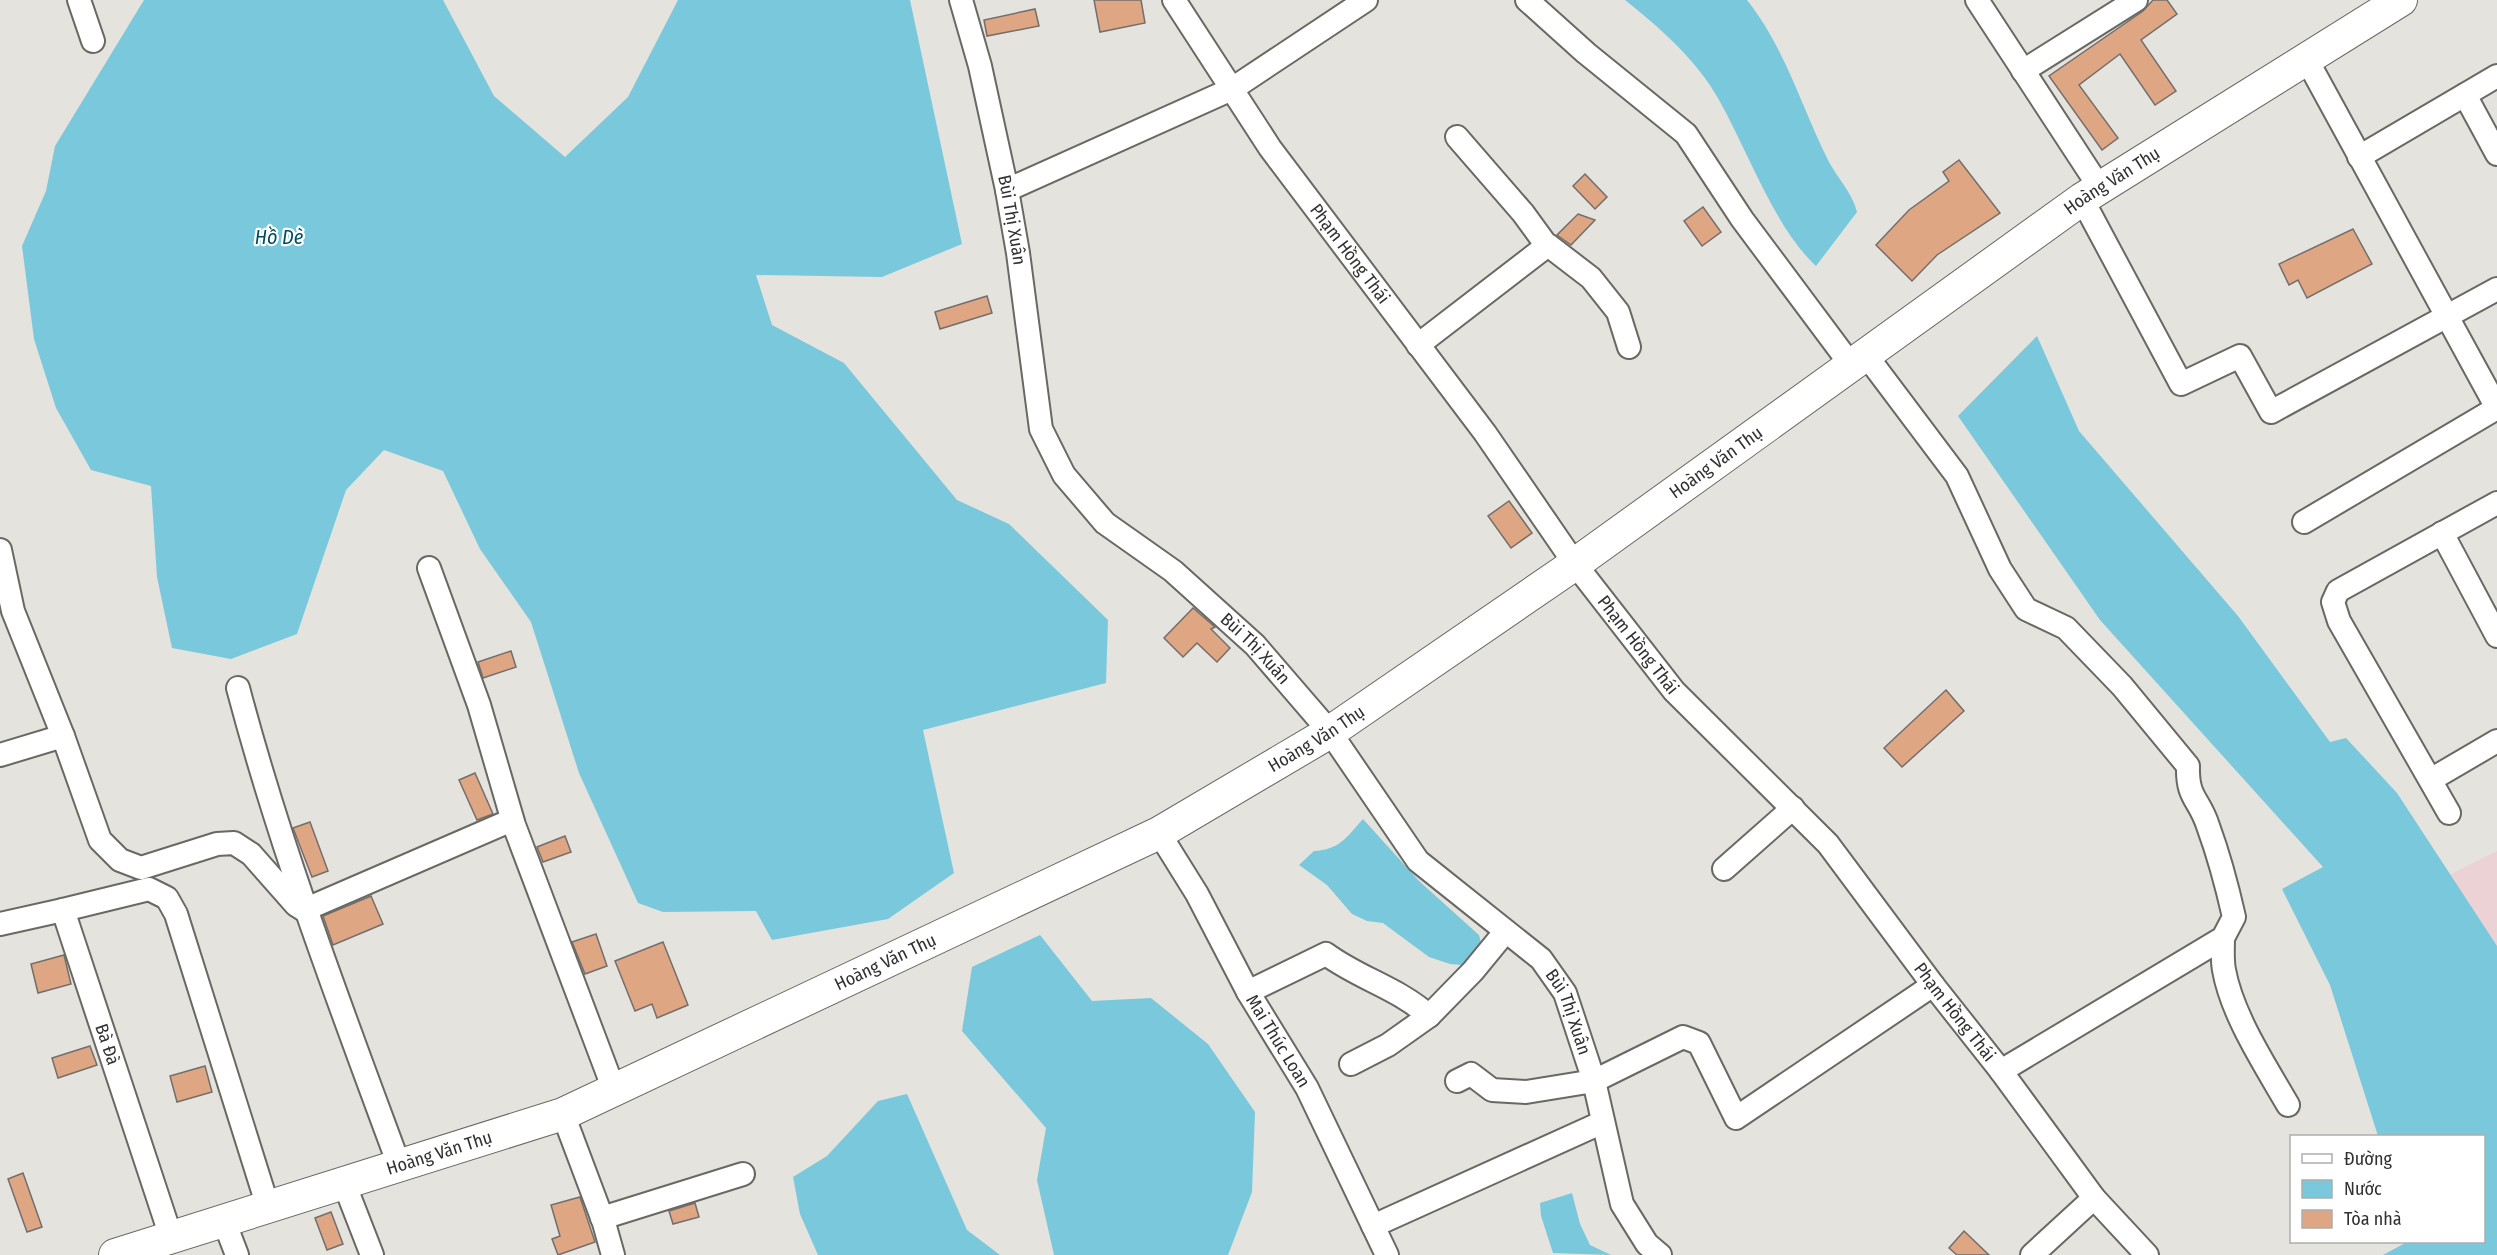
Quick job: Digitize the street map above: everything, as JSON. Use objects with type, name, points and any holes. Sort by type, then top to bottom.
[{"type":"main road","name":"Hoàng Văn Thụ","points":[[115,1255],[563,1114],[1159,832],[1330,732],[1575,564],[2091,193],[2307,60],[2366,9],[2401,0]]},
{"type":"street","points":[[79,0],[93,41]]},
{"type":"street","name":"Bùi Thị Xuân","points":[[961,0],[980,66],[1007,190],[1018,253],[1041,429],[1064,475],[1105,522],[1173,571],[1255,645],[1330,732],[1418,861],[1504,932],[1541,959],[1565,993],[1594,1081],[1622,1204],[1647,1244],[1660,1255]]},
{"type":"street","name":"Phạm Hồng Thái","points":[[1174,0],[1270,148],[1485,433],[1575,564],[1674,691],[1828,844],[1933,985],[2001,1071],[2094,1198],[2146,1255]]},
{"type":"street","points":[[1007,190],[1232,89],[1366,0]]},
{"type":"street","points":[[1527,0],[1586,53],[1686,134],[1742,219],[1957,476],[2000,569],[2026,609],[2066,628],[2122,686],[2188,766],[2187,787],[2209,827],[2222,864],[2234,917],[2223,938],[2224,970],[2233,999],[2261,1058],[2288,1105]]},
{"type":"street","points":[[1977,0],[2024,71],[2091,193],[2181,384],[2240,356],[2271,412],[2497,289]]},
{"type":"street","points":[[2024,71],[2136,0]]},
{"type":"street","points":[[2304,522],[2497,408],[2307,60]]},
{"type":"street","points":[[2359,157],[2497,76]]},
{"type":"street","points":[[2465,95],[2497,154]]},
{"type":"street","points":[[1457,137],[1523,213],[1547,246],[1592,278],[1618,312],[1629,347]]},
{"type":"street","points":[[1418,345],[1547,246]]},
{"type":"street","points":[[2449,813],[2432,779],[2339,621],[2333,602],[2338,591],[2497,503]]},
{"type":"street","points":[[2442,533],[2497,636]]},
{"type":"street","points":[[0,550],[12,611],[63,736],[100,840],[120,860],[141,868],[217,844],[234,843],[251,854],[296,905],[304,910]]},
{"type":"street","points":[[429,568],[479,705],[512,820],[614,1090]]},
{"type":"street","points":[[238,688],[256,756],[304,910],[399,1165]]},
{"type":"street","points":[[0,754],[63,736]]},
{"type":"street","points":[[2432,779],[2497,741]]},
{"type":"street","points":[[1724,869],[1793,808]]},
{"type":"street","points":[[304,910],[512,820]]},
{"type":"street","name":"Mai Thúc Loan","points":[[1159,832],[1197,894],[1248,992],[1307,1088],[1387,1255]]},
{"type":"street","points":[[140,891],[141,868]]},
{"type":"street","points":[[0,924],[149,889],[160,892],[167,898],[176,914],[268,1207]]},
{"type":"street","name":"Bà Đà","points":[[63,910],[171,1237]]},
{"type":"street","points":[[1351,1064],[1388,1045],[1429,1016],[1473,971],[1504,932]]},
{"type":"street","points":[[2001,1071],[2223,938]]},
{"type":"street","points":[[1248,992],[1326,954],[1349,971],[1387,985],[1411,1000],[1429,1016]]},
{"type":"street","points":[[1457,1081],[1471,1074],[1492,1090],[1526,1092],[1594,1081],[1683,1037],[1699,1043],[1736,1118],[1933,985]]},
{"type":"street","points":[[563,1114],[602,1218],[613,1255]]},
{"type":"street","points":[[1373,1226],[1603,1122]]},
{"type":"street","points":[[602,1218],[743,1174]]},
{"type":"street","points":[[345,1183],[372,1255]]},
{"type":"street","points":[[2032,1255],[2094,1198]]},
{"type":"street","points":[[224,1221],[237,1255]]},
{"type":"shaded area","points":[[2497,851],[2497,946],[2449,875]]},
{"type":"water","name":"Hồ Dè","points":[[144,0],[443,0],[494,96],[565,157],[628,97],[678,0],[910,0],[962,244],[882,277],[756,275],[772,325],[844,363],[957,500],[1009,524],[1108,620],[1106,683],[923,730],[954,873],[888,919],[772,940],[756,911],[663,912],[638,903],[579,773],[531,622],[480,549],[443,471],[384,450],[346,490],[297,634],[231,659],[172,648],[157,577],[151,486],[91,470],[56,408],[34,339],[22,246],[46,191],[55,146]]},
{"type":"water","points":[[1625,0],[1747,0],[1760,18],[1782,57],[1828,160],[1852,198],[1857,212],[1816,266],[1801,250],[1774,210],[1730,120],[1700,71],[1677,46]]},
{"type":"water","points":[[2037,336],[2079,431],[2238,616],[2330,742],[2346,738],[2397,793],[2497,946],[2497,1255],[2383,1255],[2405,1243],[2485,1243],[2485,1135],[2378,1135],[2330,985],[2282,889],[2323,867],[2100,620],[1958,416]]},
{"type":"water","points":[[1363,819],[1419,881],[1479,935],[1482,946],[1462,965],[1450,964],[1429,957],[1383,923],[1367,921],[1352,914],[1327,885],[1299,865],[1314,851],[1330,848],[1342,841]]},
{"type":"water","points":[[1040,935],[1092,1001],[1151,998],[1208,1044],[1255,1112],[1252,1192],[1228,1255],[1054,1255],[1037,1180],[1046,1128],[962,1031],[972,967]]},
{"type":"water","points":[[907,1094],[967,1230],[1000,1255],[818,1255],[800,1214],[793,1177],[827,1156],[878,1101]]},
{"type":"water","points":[[1572,1193],[1580,1224],[1590,1245],[1611,1255],[1553,1253],[1541,1216],[1540,1203]]},
{"type":"building","points":[[1094,0],[1141,0],[1145,23],[1100,32]]},
{"type":"building","points":[[2153,0],[2167,0],[2177,14],[2141,40],[2176,91],[2155,105],[2120,54],[2079,85],[2118,138],[2102,150],[2049,76],[2143,11]]},
{"type":"building","points":[[1035,9],[1039,26],[987,36],[984,20]]},
{"type":"building","points":[[1959,160],[2000,213],[1937,255],[1912,281],[1876,245],[1909,210],[1949,181],[1943,172]]},
{"type":"building","points":[[1585,174],[1607,197],[1595,209],[1573,186]]},
{"type":"building","points":[[1703,207],[1721,232],[1702,246],[1684,221]]},
{"type":"building","points":[[1578,214],[1595,220],[1571,245],[1557,235]]},
{"type":"building","points":[[2353,229],[2372,264],[2307,298],[2298,280],[2289,285],[2279,264]]},
{"type":"building","points":[[987,296],[992,313],[940,329],[935,312]]},
{"type":"building","points":[[1509,501],[1532,533],[1511,548],[1488,516]]},
{"type":"building","points":[[1193,608],[1215,627],[1211,629],[1230,648],[1217,662],[1197,643],[1183,657],[1164,638]]},
{"type":"building","points":[[511,651],[516,667],[483,678],[478,662]]},
{"type":"building","points":[[1946,690],[1964,711],[1902,767],[1884,748]]},
{"type":"building","points":[[475,773],[493,814],[477,820],[459,780]]},
{"type":"building","points":[[310,822],[328,871],[312,877],[293,828]]},
{"type":"building","points":[[565,836],[571,852],[543,862],[537,847]]},
{"type":"building","points":[[371,896],[383,924],[333,945],[323,916]]},
{"type":"building","points":[[596,934],[607,966],[585,974],[572,942]]},
{"type":"building","points":[[663,942],[688,1005],[657,1018],[652,1004],[635,1011],[615,961]]},
{"type":"building","points":[[64,955],[71,984],[38,993],[31,964]]},
{"type":"building","points":[[90,1046],[97,1065],[58,1078],[52,1058]]},
{"type":"building","points":[[205,1066],[212,1092],[177,1102],[170,1076]]},
{"type":"building","points":[[23,1173],[42,1227],[27,1232],[8,1179]]},
{"type":"building","points":[[580,1197],[595,1242],[558,1255],[552,1239],[560,1236],[551,1205]]},
{"type":"building","points":[[695,1203],[699,1217],[673,1224],[669,1211]]},
{"type":"building","points":[[331,1212],[343,1244],[327,1250],[315,1218]]},
{"type":"building","points":[[1964,1231],[1989,1255],[1957,1255],[1949,1248]]}]
